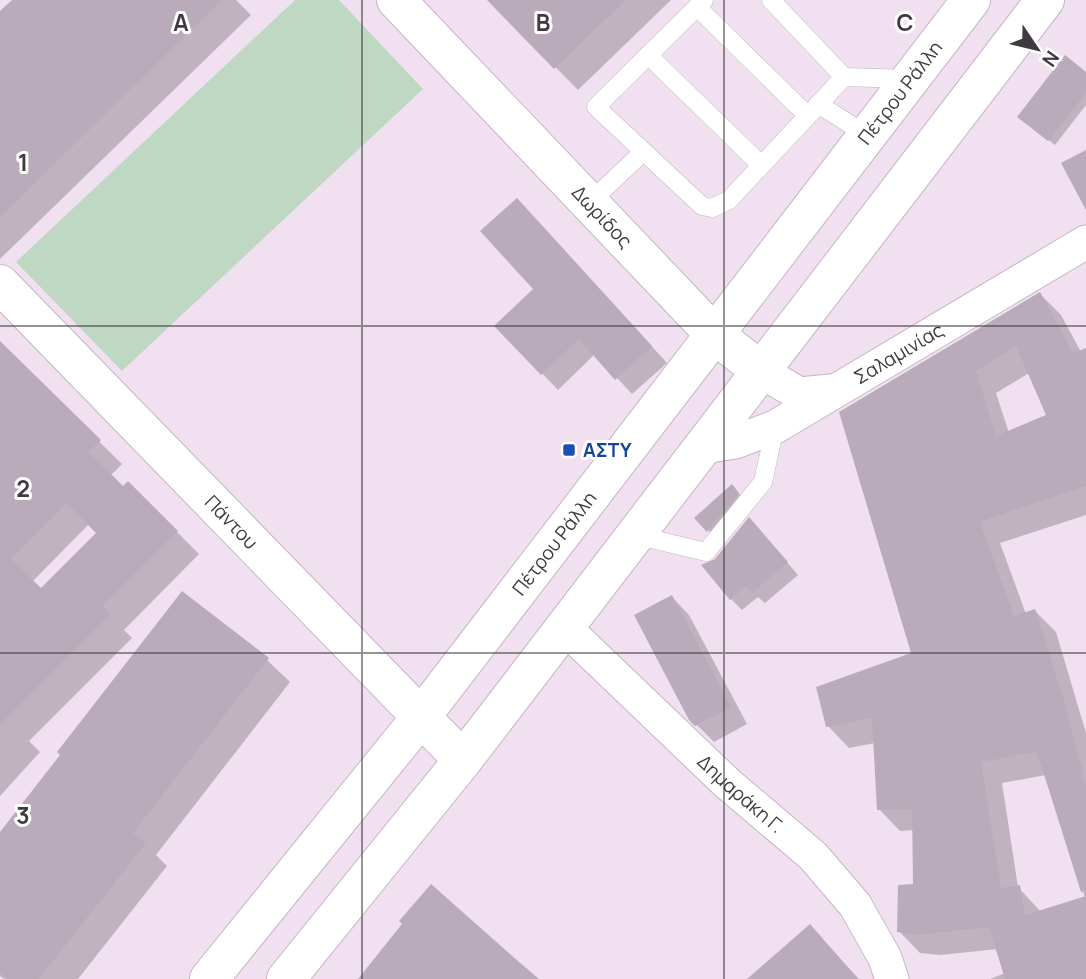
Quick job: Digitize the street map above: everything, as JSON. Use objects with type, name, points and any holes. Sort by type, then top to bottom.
[{"type":"main road","name":"Δωρίδος","points":[[396,0],[714,334],[761,371]]},
{"type":"main road","name":"Πέτρου Ράλλη","points":[[209,979],[421,717],[971,0]]},
{"type":"main road","points":[[300,973],[1045,0]]},
{"type":"main road","name":"Πάντου","points":[[0,284],[463,760]]},
{"type":"street","name":"Σαλαμινίας","points":[[703,447],[735,442],[775,427],[831,391],[1086,242]]},
{"type":"street","name":"Δωρίδος","points":[[761,371],[799,394],[814,395],[831,391]]},
{"type":"street","name":"Δημαράκη Γ.","points":[[564,627],[727,783],[813,856],[855,905],[885,958],[892,979]]},
{"type":"lane","points":[[771,0],[844,77],[910,79]]},
{"type":"lane","points":[[844,77],[813,109],[729,200],[712,208],[693,201],[596,107],[700,4],[813,109],[867,135]]},
{"type":"lane","points":[[648,55],[761,165]]},
{"type":"lane","points":[[589,203],[643,152]]},
{"type":"lane","points":[[635,535],[706,552],[764,482],[775,427]]},
{"type":"green space","points":[[295,0],[339,0],[423,89],[122,371],[16,262]]},
{"type":"building","points":[[12,0],[222,0],[0,217],[0,11]]},
{"type":"building","points":[[487,0],[626,0],[554,69]]},
{"type":"building","points":[[1065,55],[1086,72],[1086,93],[1048,141],[1017,117]]},
{"type":"building","points":[[1086,150],[1086,210],[1061,163]]},
{"type":"building","points":[[517,198],[652,346],[615,380],[579,339],[541,375],[494,326],[533,289],[480,231]]},
{"type":"building","points":[[1040,292],[1073,353],[1086,348],[1086,486],[980,522],[1014,616],[1035,609],[1065,704],[1086,785],[1086,891],[1081,892],[1037,752],[981,762],[1001,888],[1020,885],[1025,915],[1086,896],[1086,979],[1005,979],[989,927],[918,935],[897,932],[898,885],[913,884],[912,809],[877,810],[872,718],[826,727],[816,687],[911,653],[839,412]],"holes":[[[1016,346],[1046,415],[996,436],[976,371]]]},
{"type":"building","points":[[0,341],[101,440],[89,452],[123,486],[128,481],[178,531],[102,606],[111,614],[0,725]],"holes":[[[66,503],[96,533],[41,588],[11,559]]]},
{"type":"building","points":[[732,484],[739,493],[707,532],[694,518]]},
{"type":"building","points":[[749,517],[788,562],[752,593],[746,586],[730,600],[701,565],[715,559]]},
{"type":"building","points":[[182,591],[269,658],[133,833],[146,843],[39,979],[8,979],[0,973],[0,832],[60,755],[57,752]]},
{"type":"building","points":[[672,595],[731,707],[695,726],[689,720],[634,615]]},
{"type":"building","points":[[431,884],[539,979],[358,979],[402,924],[399,921]]},
{"type":"building","points":[[810,924],[858,979],[747,979]]},
{"type":"place","name":"ΑΣΤΥ","points":[[569,450]]}]
